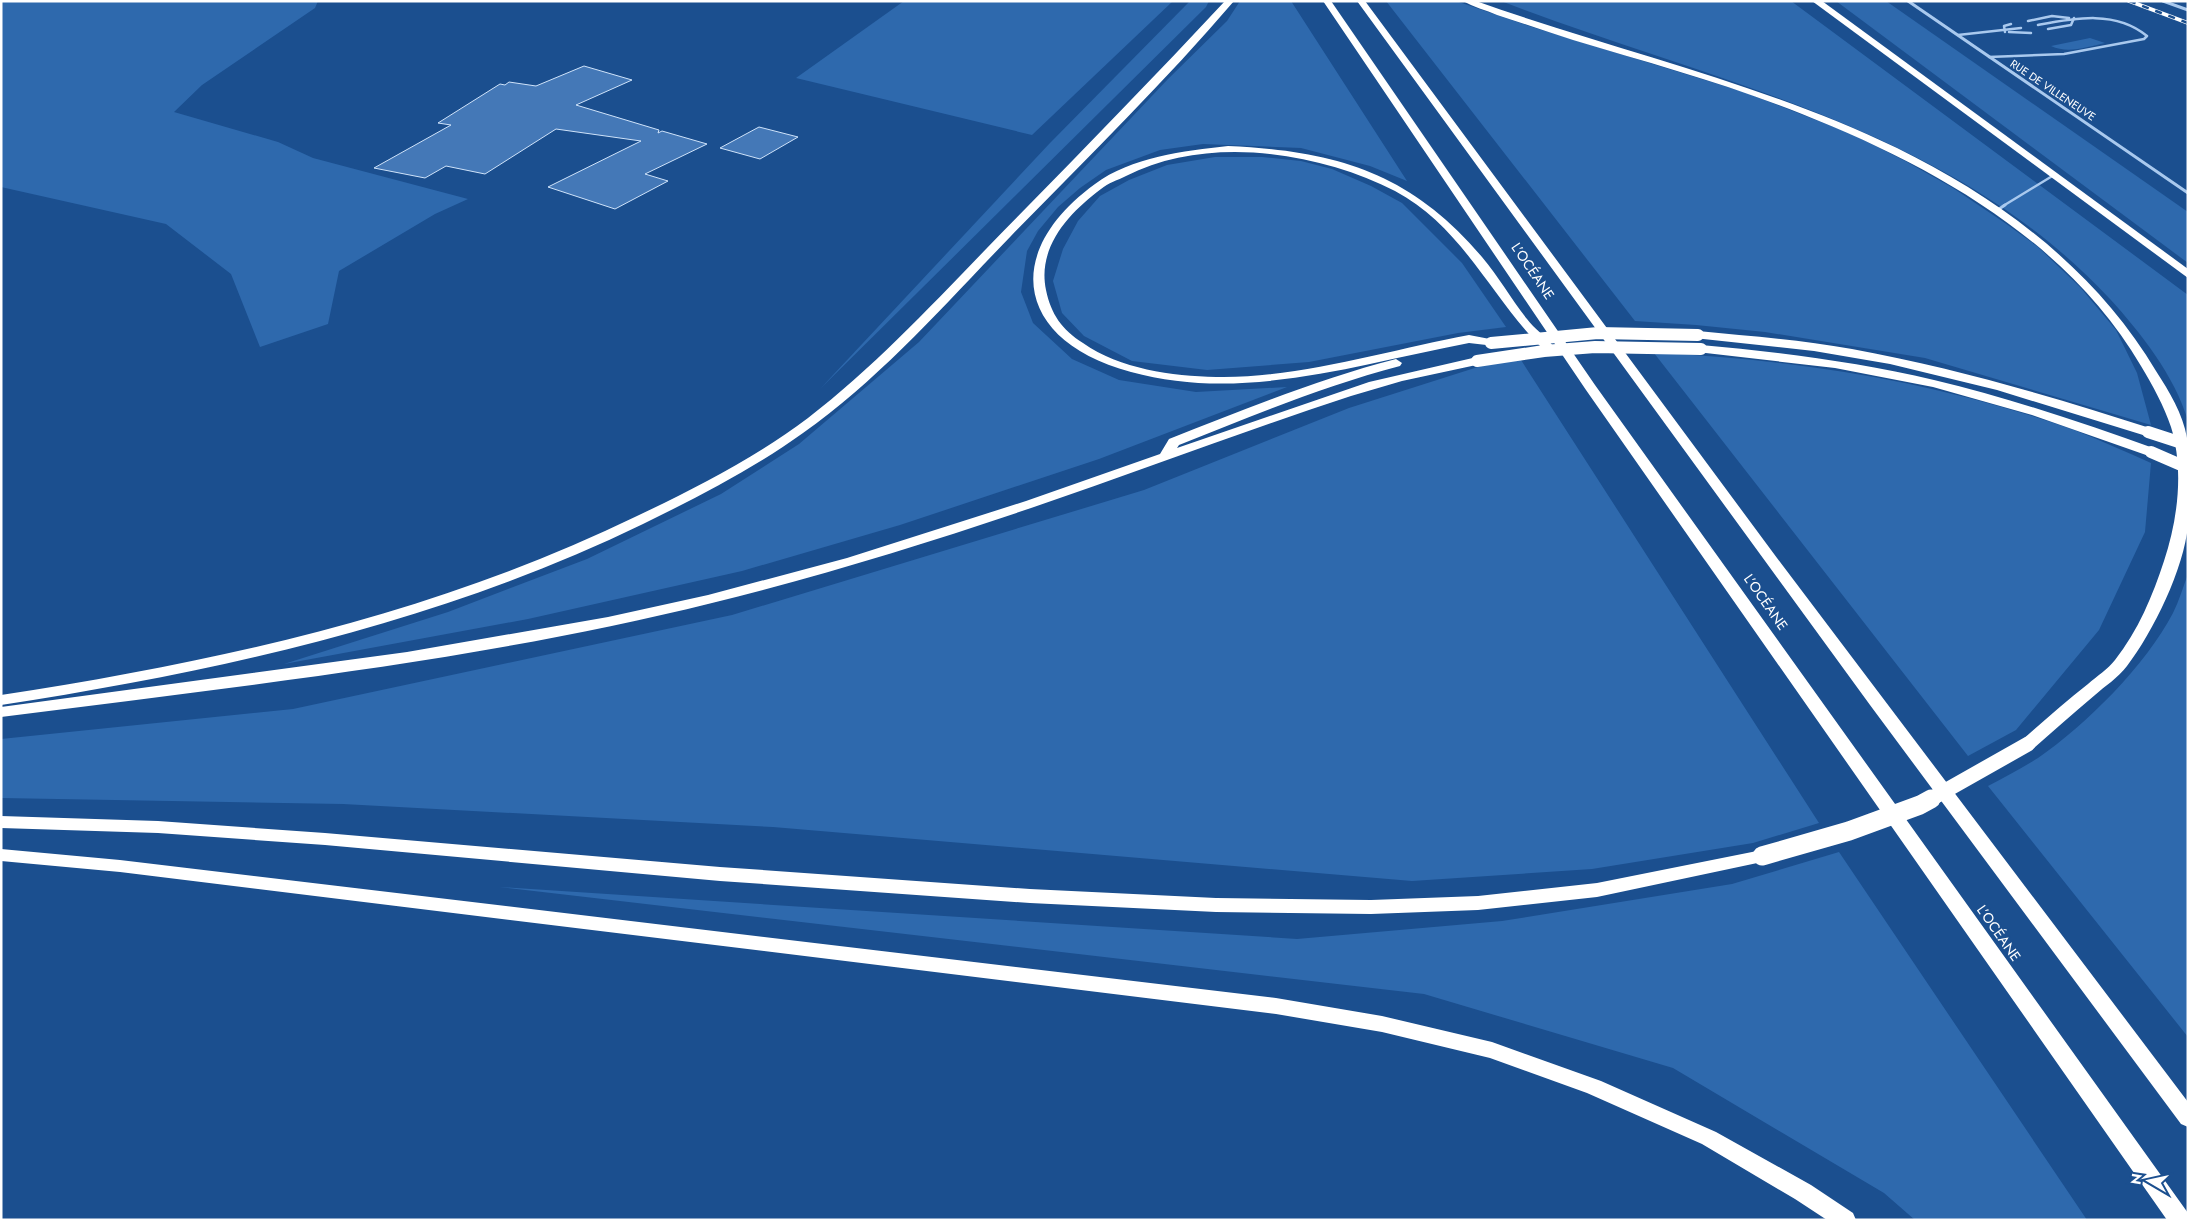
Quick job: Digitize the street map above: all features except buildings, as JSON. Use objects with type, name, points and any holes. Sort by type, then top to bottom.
[{"type":"highway","points":[[1,700],[153,676],[357,628],[522,572],[601,539],[706,488],[763,455],[810,422],[851,390],[893,351],[1157,80],[1230,1]]},
{"type":"highway","name":"L’OCÉANE","points":[[1326,1],[1590,387],[2180,1220]]},
{"type":"highway","name":"L’OCÉANE","points":[[1361,1],[1767,555],[2040,923],[2188,1118]]},
{"type":"highway","points":[[1,822],[178,829],[325,839],[730,874],[1030,896],[1216,905],[1371,907],[1478,903],[1597,890],[1762,856],[1849,831],[1920,804],[2028,744],[2120,664],[2159,600],[2179,541],[2185,493],[2182,445],[2168,404],[2147,361],[2119,323],[2088,287],[2059,259],[1996,211],[1936,173],[1852,131],[1812,114],[1709,77],[1564,34],[1467,1]]},
{"type":"highway","points":[[1486,1],[1558,28],[1564,34]]},
{"type":"highway","points":[[1807,1],[1910,70]]},
{"type":"highway","points":[[1816,1],[2188,275]]},
{"type":"highway","points":[[1826,1],[1910,70]]},
{"type":"highway","points":[[1590,387],[1524,324],[1496,282],[1432,212],[1404,192],[1375,177],[1348,167],[1310,158],[1260,151],[1205,151],[1159,159],[1129,170],[1098,186],[1066,213],[1044,248],[1038,268],[1038,289],[1042,307],[1055,326],[1077,345],[1103,359],[1150,374],[1199,380],[1248,380],[1468,343],[1491,342],[1598,333],[1698,335],[1821,348],[1928,369],[2061,404],[2188,445]]},
{"type":"highway","points":[[1164,457],[1174,442],[1303,392],[1378,368],[1468,343]]},
{"type":"highway","points":[[1,712],[418,656],[620,620],[720,597],[857,560],[957,529],[1373,385],[1477,360],[1529,352],[1634,346],[1701,349],[1821,362],[1965,391],[2049,416],[2151,452],[2188,468]]},
{"type":"highway","points":[[1,855],[120,866],[1006,972],[1276,1006],[1382,1024],[1492,1050],[1594,1087],[1709,1138],[1803,1192],[1845,1220]]},
{"type":"street","name":"RUE DE VILLENEUVE","points":[[1908,1],[2188,194]]},
{"type":"street","points":[[2163,1],[2188,10]]},
{"type":"lane","points":[[2028,21],[2052,16],[2074,18]]},
{"type":"lane","points":[[1989,57],[2064,54],[2144,39],[2146,36],[2138,28],[2114,20],[2092,17],[2074,18],[2038,25]]},
{"type":"lane","points":[[2048,29],[2071,25],[2074,18]]},
{"type":"lane","points":[[2005,32],[2004,26],[2011,24]]},
{"type":"lane","points":[[2005,32],[2021,28]]},
{"type":"lane","points":[[1958,35],[2031,32]]},
{"type":"lane","points":[[1996,211],[2054,175]]},
{"type":"shaded area","points":[[1,1],[318,1],[315,8],[202,85],[174,112],[278,142],[313,158],[468,199],[435,214],[339,271],[328,324],[260,347],[231,274],[166,224],[1,187]]},
{"type":"shaded area","points":[[904,1],[1173,1],[1032,135],[796,78]]},
{"type":"shaded area","points":[[1190,1],[1209,1],[1206,7],[820,389],[1050,143]]},
{"type":"shaded area","points":[[1240,1],[1291,1],[1407,181],[1370,166],[1301,148],[1203,144],[1160,150],[1106,170],[1080,188],[1058,207],[1038,231],[1027,251],[1021,292],[1033,323],[1072,359],[1119,380],[1196,392],[1287,387],[1099,459],[900,525],[742,571],[528,619],[284,664],[448,612],[587,559],[721,494],[799,444],[919,342],[1168,79],[1227,21]]},
{"type":"shaded area","points":[[1386,1],[1456,1],[1529,26],[1744,92],[1852,134],[1907,162],[1953,188],[2005,223],[2038,247],[2080,287],[2116,330],[2137,373],[2151,425],[1925,358],[1765,332],[1635,321]]},
{"type":"shaded area","points":[[1501,1],[1791,1],[2188,295],[2188,421],[2166,371],[2144,340],[2110,299],[2046,240],[1976,191],[1902,150],[1824,115],[1744,85]]},
{"type":"shaded area","points":[[1836,1],[1886,1],[2188,212],[2188,263]]},
{"type":"shaded area","points":[[2090,38],[2105,43],[2071,50],[2051,46]]},
{"type":"shaded area","points":[[1215,157],[1262,157],[1301,161],[1332,169],[1371,186],[1402,203],[1462,263],[1506,327],[1458,333],[1309,362],[1207,370],[1132,361],[1084,336],[1062,313],[1053,281],[1063,249],[1078,221],[1100,196],[1129,180],[1167,165]]},
{"type":"shaded area","points":[[1654,353],[1708,356],[1814,367],[1919,386],[2023,413],[2074,430],[2151,463],[2145,532],[2099,630],[2016,730],[1968,756]]},
{"type":"shaded area","points":[[1521,360],[1819,823],[1753,843],[1592,869],[1412,881],[773,827],[343,804],[1,798],[1,739],[293,709],[732,615],[1144,490],[1349,408],[1481,366]]},
{"type":"shaded area","points":[[2188,574],[2188,1037],[1988,786],[2038,758],[2076,729],[2113,693],[2147,653],[2161,633],[2175,608]]},
{"type":"shaded area","points":[[1839,852],[2087,1220],[1915,1220],[1884,1193],[1673,1068],[1424,994],[499,887],[1297,939],[1502,921],[1732,884]]},
{"type":"railway","points":[[2129,1],[2188,23]]}]
